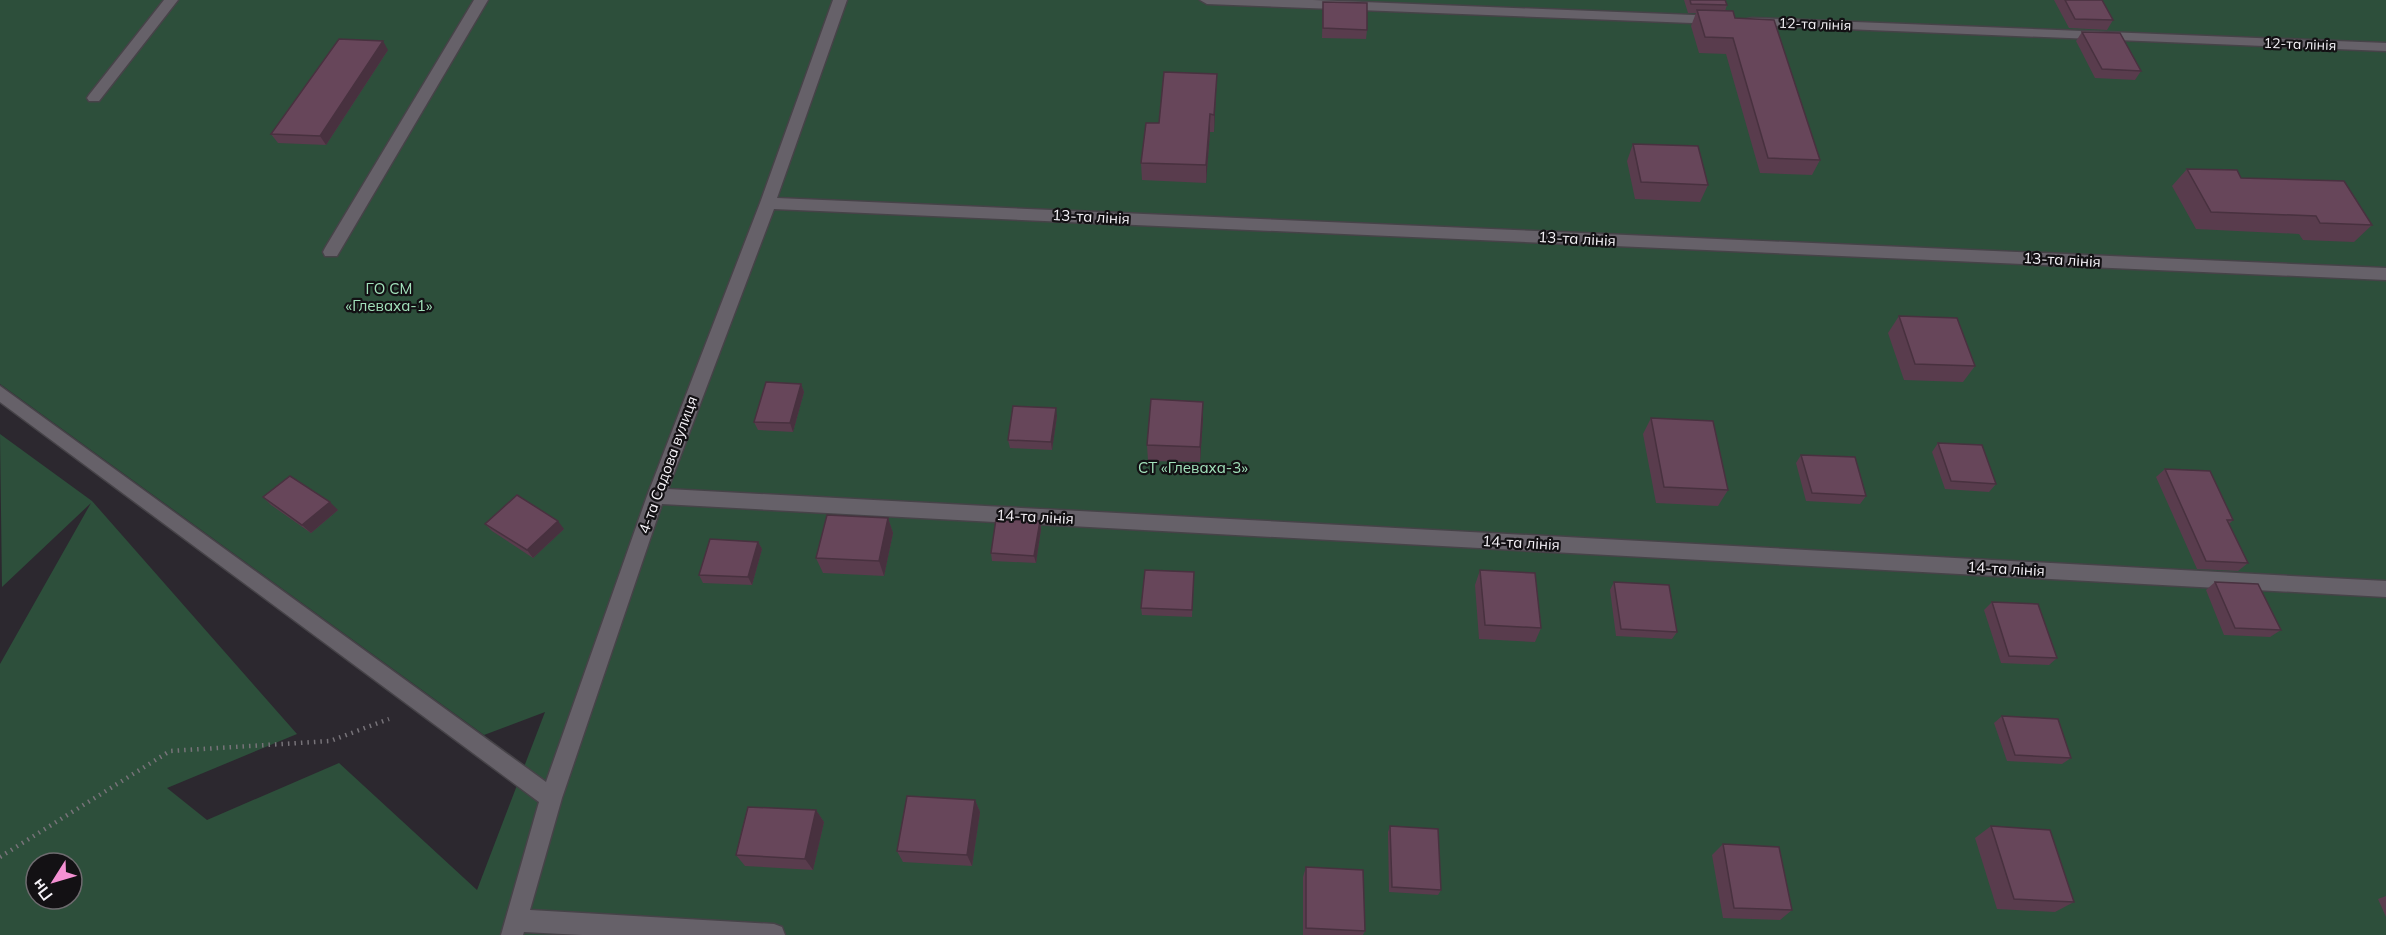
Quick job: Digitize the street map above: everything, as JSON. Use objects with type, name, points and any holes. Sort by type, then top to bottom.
[{"type":"street","points":[[94,98],[171,0]]},
{"type":"street","points":[[331,252],[481,0]]},
{"type":"street","name":"4-та Садова вулиця","points":[[514,927],[551,798],[656,496],[768,203],[840,0]]},
{"type":"street","name":"12-та лінія","points":[[1208,0],[2386,47]]},
{"type":"street","name":"13-та лінія","points":[[768,203],[2386,274]]},
{"type":"street","points":[[0,393],[551,798]]},
{"type":"street","name":"14-та лінія","points":[[656,496],[2386,589]]},
{"type":"street","points":[[514,927],[774,935]]},
{"type":"path","points":[[0,857],[170,751],[330,741],[426,705]]},
{"type":"green space","name":"СТ «Глеваха-3»","points":[[0,0],[2386,0],[2386,935],[0,935],[0,664],[91,503],[2,587],[0,434],[92,501],[297,734],[167,788],[207,820],[339,763],[477,890],[545,712],[484,735],[0,384]]},
{"type":"building","points":[[1690,0],[1725,0],[1727,5],[1691,4]]},
{"type":"building","points":[[2065,0],[2102,0],[2113,20],[2075,19]]},
{"type":"building","points":[[1323,2],[1367,3],[1367,30],[1323,28]]},
{"type":"building","points":[[1697,10],[1733,11],[1735,18],[1774,20],[1820,160],[1768,158],[1733,38],[1705,37]]},
{"type":"building","points":[[2082,32],[2120,33],[2141,71],[2102,69]]},
{"type":"building","points":[[339,39],[383,41],[320,136],[271,134]]},
{"type":"building","points":[[1164,72],[1217,74],[1214,115],[1210,114],[1206,165],[1141,163],[1146,123],[1159,123]]},
{"type":"building","points":[[1633,144],[1698,146],[1708,185],[1641,182]]},
{"type":"building","points":[[2187,169],[2237,170],[2241,178],[2344,181],[2372,225],[2320,223],[2316,216],[2211,212]]},
{"type":"building","points":[[1899,316],[1957,318],[1975,366],[1915,364]]},
{"type":"building","points":[[766,382],[801,384],[790,423],[754,422]]},
{"type":"building","points":[[1151,399],[1203,402],[1200,447],[1147,445]]},
{"type":"building","points":[[1013,406],[1056,408],[1051,442],[1008,440]]},
{"type":"building","points":[[1651,418],[1713,421],[1728,490],[1664,487]]},
{"type":"building","points":[[1938,443],[1982,445],[1996,484],[1951,481]]},
{"type":"building","points":[[1801,455],[1855,457],[1866,496],[1812,493]]},
{"type":"building","points":[[2165,469],[2210,471],[2233,520],[2227,520],[2248,563],[2206,561]]},
{"type":"building","points":[[290,476],[330,502],[302,525],[263,497]]},
{"type":"building","points":[[517,495],[558,521],[527,550],[485,524]]},
{"type":"building","points":[[827,515],[888,518],[879,561],[816,558]]},
{"type":"building","points":[[996,519],[1040,521],[1034,556],[991,553]]},
{"type":"building","points":[[710,539],[758,542],[748,577],[699,575]]},
{"type":"building","points":[[1145,570],[1194,572],[1192,610],[1141,608]]},
{"type":"building","points":[[1480,570],[1535,573],[1541,628],[1485,625]]},
{"type":"building","points":[[1614,582],[1669,585],[1677,632],[1621,629]]},
{"type":"building","points":[[2215,582],[2258,584],[2281,630],[2235,628]]},
{"type":"building","points":[[1992,602],[2038,604],[2057,658],[2009,656]]},
{"type":"building","points":[[2002,716],[2058,719],[2071,758],[2015,755]]},
{"type":"building","points":[[907,796],[975,800],[967,855],[897,851]]},
{"type":"building","points":[[748,807],[816,810],[805,859],[736,855]]},
{"type":"building","points":[[1390,826],[1438,829],[1441,890],[1392,887]]},
{"type":"building","points":[[1991,826],[2050,830],[2074,902],[2014,899]]},
{"type":"building","points":[[1723,844],[1779,847],[1792,910],[1734,908]]},
{"type":"building","points":[[1306,867],[1363,870],[1365,931],[1306,928]]},
{"type":"park label","name":"ГО СМ «Глеваха-1»","points":[[389,298]]}]
